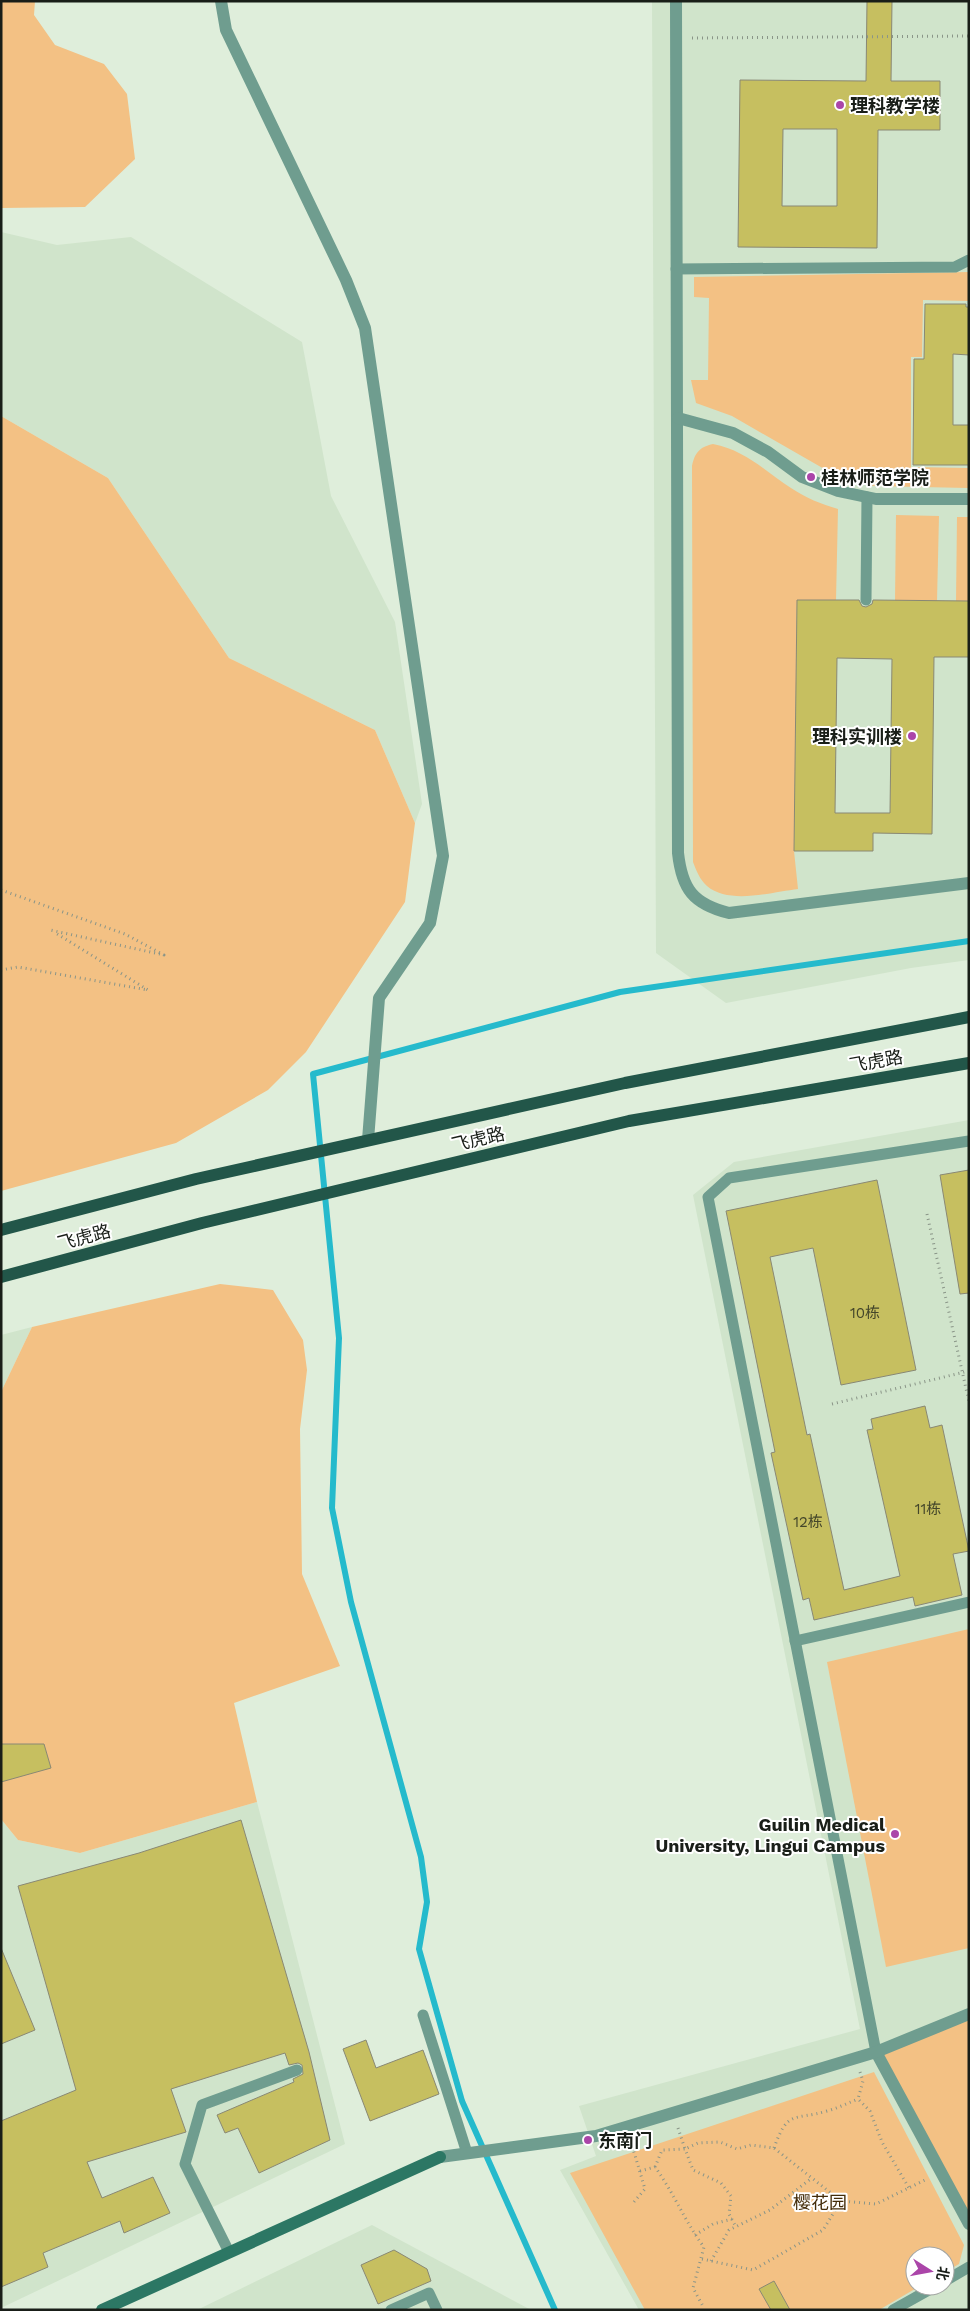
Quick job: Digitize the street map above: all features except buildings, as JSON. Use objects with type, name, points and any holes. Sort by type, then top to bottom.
[{"type":"main road","name":"飞虎路","points":[[1,1230],[196,1179],[625,1083],[969,1017]]},
{"type":"main road","name":"飞虎路","points":[[1,1277],[202,1223],[629,1121],[969,1063]]},
{"type":"street","points":[[221,1],[226,30],[346,280],[365,328],[443,856],[430,923],[379,998],[368,1140]]},
{"type":"street","points":[[676,1],[678,853],[684,884],[703,904],[729,913],[969,883]]},
{"type":"street","points":[[678,418],[733,434],[768,452],[802,476],[838,490],[867,497],[969,499]]},
{"type":"street","points":[[102,2310],[440,2157],[596,2136],[876,2052],[969,2014]]},
{"type":"street","points":[[876,2052],[969,2224]]},
{"type":"lane","points":[[676,269],[955,267],[969,260]]},
{"type":"lane","points":[[866,600],[867,497]]},
{"type":"lane","points":[[876,2052],[708,1197],[729,1178],[969,1141]]},
{"type":"lane","points":[[795,1641],[969,1602]]},
{"type":"lane","points":[[423,2015],[472,2153]]},
{"type":"lane","points":[[230,2252],[185,2164],[202,2105],[297,2070]]},
{"type":"lane","points":[[955,2275],[969,2267]]},
{"type":"lane","points":[[392,2310],[429,2293],[437,2310]]},
{"type":"lane","points":[[893,2310],[918,2296]]},
{"type":"path","points":[[676,38],[969,36]]},
{"type":"path","points":[[1,890],[125,934],[164,956],[50,930],[148,990],[18,967],[1,970]]},
{"type":"path","points":[[927,1214],[969,1402]]},
{"type":"path","points":[[832,1404],[969,1371]]},
{"type":"path","points":[[855,2058],[863,2080],[858,2099]]},
{"type":"path","points":[[774,2148],[780,2131],[794,2117],[827,2111],[858,2099]]},
{"type":"path","points":[[858,2099],[870,2111],[882,2142],[909,2188]]},
{"type":"path","points":[[673,2113],[693,2170],[721,2183],[731,2196],[729,2214],[736,2227]]},
{"type":"path","points":[[627,2127],[645,2189],[633,2203]]},
{"type":"path","points":[[655,2167],[662,2150],[685,2149],[698,2143],[720,2142],[737,2149],[751,2145],[774,2148],[841,2201],[876,2204],[941,2172]]},
{"type":"path","points":[[640,2171],[655,2167]]},
{"type":"path","points":[[655,2167],[704,2247],[693,2288],[704,2308]]},
{"type":"path","points":[[711,2261],[729,2230],[770,2210],[812,2178]]},
{"type":"path","points":[[702,2259],[753,2270],[823,2230],[841,2201]]},
{"type":"path","points":[[695,2235],[713,2224],[732,2218]]},
{"type":"shaded area","name":"桂林师范学院","points":[[652,1],[969,1],[969,960],[911,968],[726,1003],[656,953]]},
{"type":"shaded area","points":[[1,232],[57,245],[131,237],[302,342],[331,496],[395,622],[422,804],[415,823],[375,730],[229,658],[108,478],[1,416]]},
{"type":"shaded area","name":"Guilin Medical University, Lingui Campus","points":[[969,1120],[969,2310],[639,2310],[560,2170],[596,2156],[579,2106],[860,2029],[693,1195],[734,1162]]},
{"type":"shaded area","points":[[32,1327],[1,1392],[1,1335]]},
{"type":"shaded area","points":[[257,1802],[345,2144],[1,2308],[1,1819],[18,1840],[80,1853]]},
{"type":"shaded area","points":[[372,2225],[531,2310],[197,2310]]},
{"type":"green space","points":[[1,1],[35,1],[34,15],[55,45],[104,64],[127,94],[135,159],[85,207],[1,208]]},
{"type":"green space","points":[[969,272],[969,301],[923,300],[922,357],[911,357],[911,467],[968,468],[968,488],[874,486],[833,474],[732,416],[696,403],[691,380],[708,380],[709,298],[694,297],[694,277]]},
{"type":"green space","points":[[1,416],[108,478],[229,658],[375,730],[415,823],[405,902],[306,1052],[268,1090],[176,1143],[1,1191]]},
{"type":"green space","points":[[713,444],[745,456],[802,495],[838,509],[836,600],[797,600],[794,851],[798,889],[751,896],[727,895],[716,892],[702,881],[693,862],[692,466],[699,451]]},
{"type":"green space","points":[[896,515],[939,516],[937,601],[895,601]]},
{"type":"green space","points":[[957,517],[969,517],[969,601],[956,601]]},
{"type":"green space","points":[[220,1284],[273,1290],[303,1340],[307,1370],[300,1429],[302,1574],[340,1666],[234,1703],[257,1802],[80,1853],[18,1840],[1,1819],[1,1392],[32,1327]]},
{"type":"green space","points":[[969,1629],[969,1948],[886,1967],[827,1662]]},
{"type":"green space","points":[[969,2014],[969,2224],[876,2052]]},
{"type":"green space","name":"樱花园","points":[[874,2072],[964,2245],[959,2264],[955,2266],[955,2246],[905,2246],[905,2295],[879,2310],[645,2310],[570,2173]]},
{"type":"waterway","points":[[555,2310],[462,2101],[419,1949],[427,1902],[421,1857],[351,1602],[332,1508],[339,1338],[313,1074],[620,992],[969,941]]},
{"type":"place","name":"理科教学楼","points":[[840,105]]},
{"type":"place","name":"桂林师范学院","points":[[811,477]]},
{"type":"place","name":"理科实训楼","points":[[912,736]]},
{"type":"place","name":"Guilin Medical University, Lingui Campus","points":[[895,1834]]},
{"type":"place","name":"东南门","points":[[588,2140]]}]
